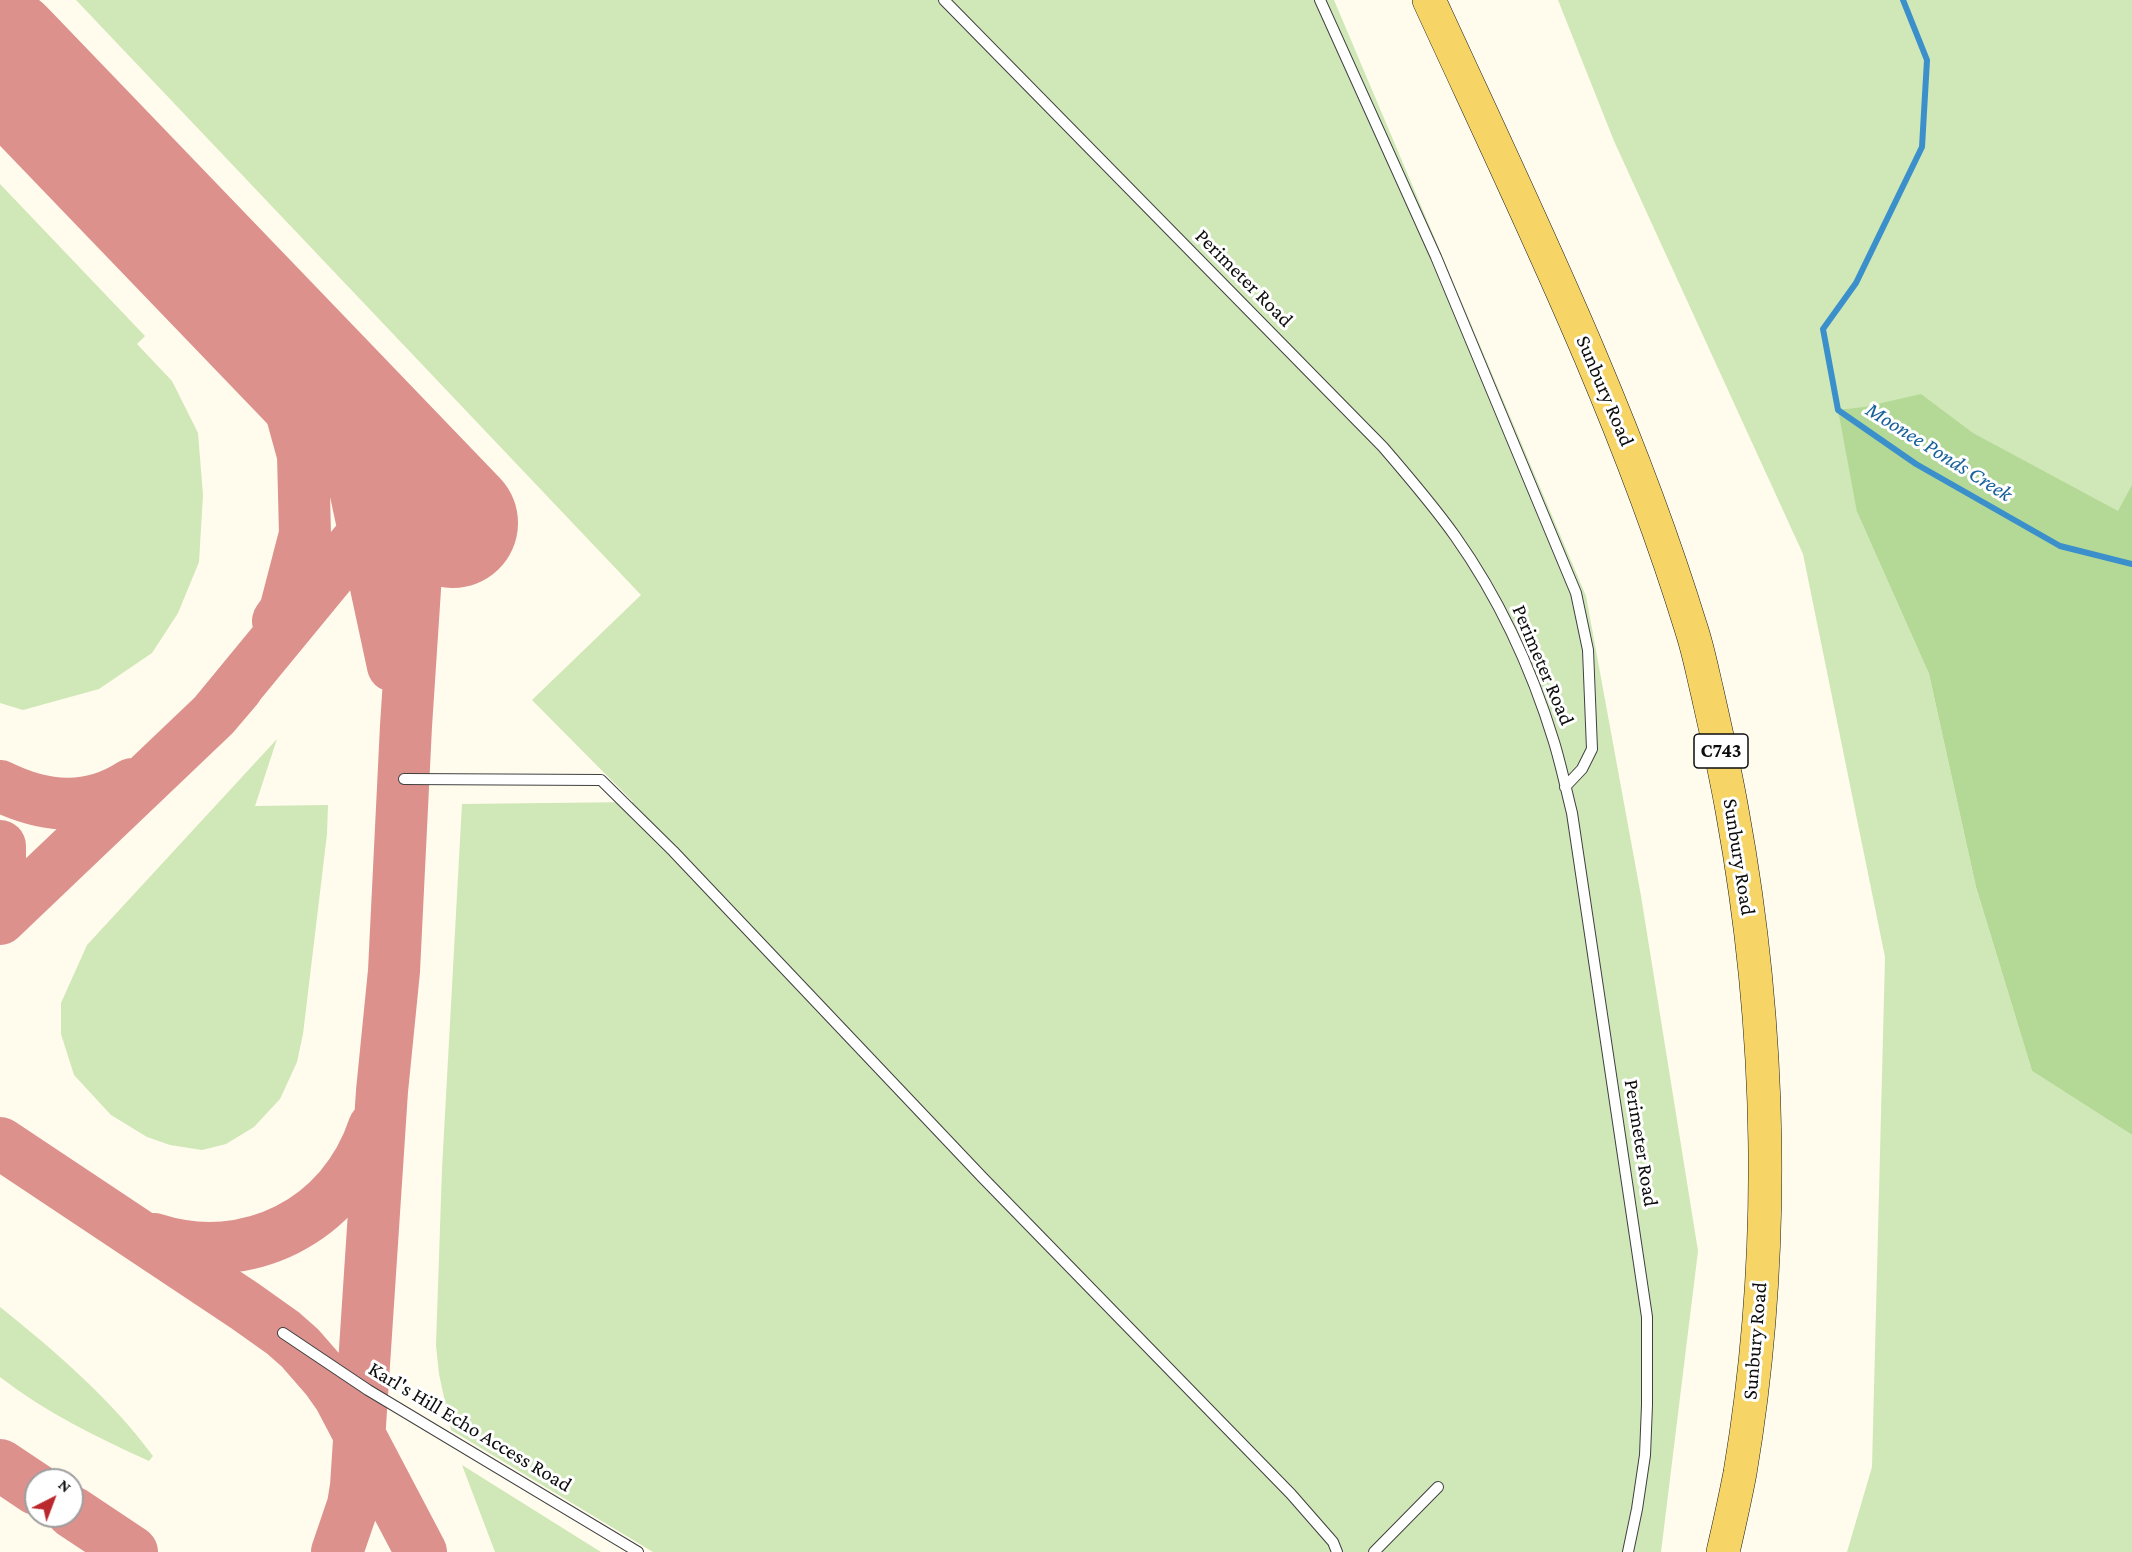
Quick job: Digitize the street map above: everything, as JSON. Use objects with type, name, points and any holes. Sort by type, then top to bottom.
[{"type":"main road","name":"Sunbury Road","points":[[1410,0],[1568,349],[1628,489],[1651,557],[1679,655],[1708,772],[1724,871],[1739,1008],[1745,1098],[1747,1220],[1743,1304],[1734,1384],[1706,1552]]},
{"type":"main road","name":"Sunbury Road","points":[[1429,0],[1570,308],[1625,438],[1664,543],[1693,634],[1724,764],[1742,864],[1755,967],[1763,1080],[1764,1180],[1763,1253],[1753,1375],[1740,1473],[1723,1552]]},
{"type":"lane","name":"Perimeter Road","points":[[944,0],[1383,447],[1456,537],[1488,588],[1515,641],[1539,696],[1554,742],[1572,813],[1647,1317],[1645,1455],[1628,1552]]},
{"type":"lane","points":[[1320,0],[1436,257],[1576,593],[1588,650],[1592,749],[1582,769],[1565,787]]},
{"type":"lane","points":[[404,778],[601,780],[673,850],[983,1178],[1292,1494],[1334,1542],[1337,1552]]},
{"type":"lane","name":"Karl's Hill Echo Access Road","points":[[283,1333],[368,1390],[638,1552]]},
{"type":"lane","points":[[1374,1552],[1438,1487]]},
{"type":"green space","points":[[76,0],[1334,0],[1586,596],[1641,896],[1698,1251],[1661,1552],[653,1552],[451,1430],[439,1374],[436,1345],[442,1169],[462,804],[633,802],[532,700],[641,595]]},
{"type":"green space","points":[[1558,0],[2132,0],[2132,564],[1857,512],[1929,674],[1976,887],[2032,1071],[2132,1135],[2132,1552],[1847,1552],[1872,1467],[1885,957],[1803,554],[1614,141]]},
{"type":"green space","points":[[0,184],[145,336],[137,344],[172,381],[198,433],[203,495],[199,562],[178,613],[152,653],[99,689],[23,710],[0,703]]},
{"type":"green space","points":[[1921,394],[1973,433],[2118,511],[2132,485],[2132,1135],[2032,1071],[1976,887],[1929,674],[1857,512],[1838,410],[1864,407]]},
{"type":"green space","points":[[277,739],[255,806],[328,805],[327,834],[303,1034],[297,1062],[280,1099],[254,1127],[226,1144],[202,1150],[170,1145],[147,1137],[111,1115],[74,1075],[61,1034],[61,1003],[87,945]]},
{"type":"green space","points":[[0,1307],[62,1358],[101,1395],[153,1456],[149,1461],[72,1424],[35,1402],[0,1377]]},
{"type":"green space","points":[[462,1465],[601,1552],[495,1552]]},
{"type":"waterway","name":"Moonee Ponds Creek","points":[[1903,0],[1927,60],[1922,147],[1856,283],[1823,329],[1838,410],[1916,464],[2060,546],[2132,564]]},
{"type":"taxiway","points":[[240,304],[281,375],[303,455],[305,534],[285,611],[278,621]]},
{"type":"taxiway","points":[[304,370],[347,452],[393,666]]},
{"type":"taxiway","points":[[214,715],[409,478],[418,500],[420,513],[406,726],[394,971],[382,1091],[356,1486],[353,1505],[337,1552]]},
{"type":"taxiway","points":[[0,919],[214,715],[237,688]]},
{"type":"taxiway","points":[[0,786],[34,799],[67,804],[100,799],[132,784]]},
{"type":"taxiway","points":[[0,846],[0,873]]},
{"type":"taxiway","points":[[154,1239],[189,1247],[223,1247],[256,1242],[287,1230],[315,1212],[340,1188],[359,1160],[374,1127]]},
{"type":"taxiway","points":[[0,1143],[245,1306],[300,1348],[339,1396],[421,1552]]},
{"type":"taxiway","points":[[0,1465],[24,1481]]},
{"type":"taxiway","points":[[84,1520],[132,1552]]},
{"type":"runway","points":[[0,52],[453,523]]}]
